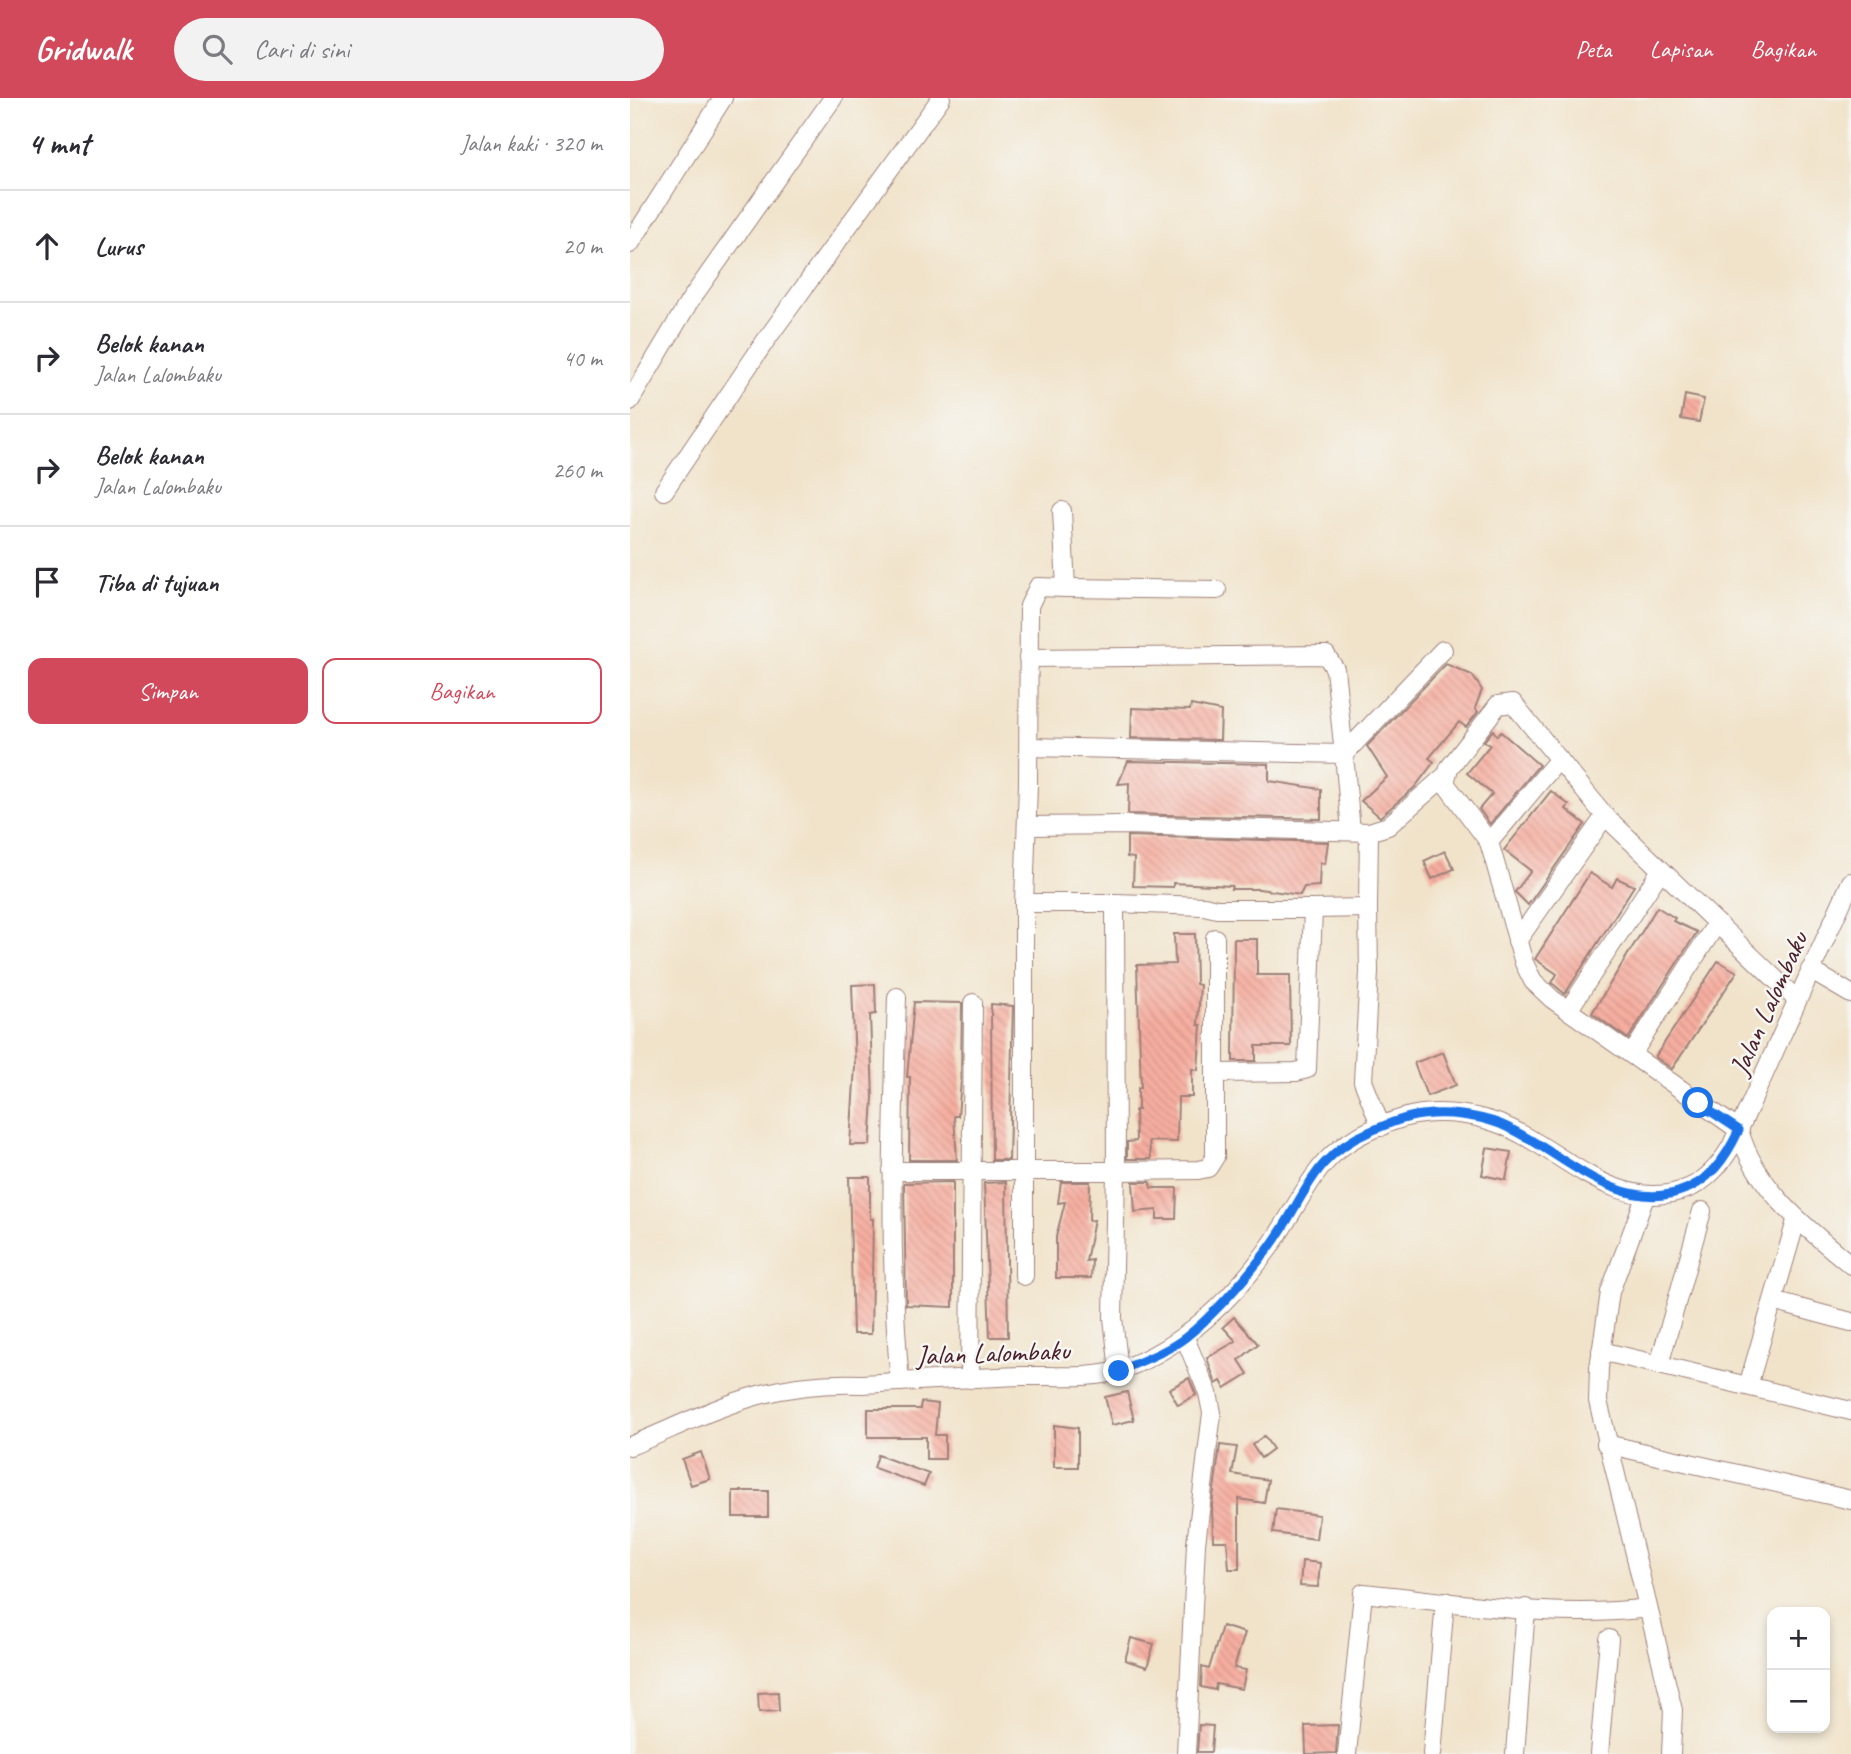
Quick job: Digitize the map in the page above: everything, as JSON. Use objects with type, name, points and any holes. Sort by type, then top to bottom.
[{"type":"street","points":[[630,244],[723,98]]},
{"type":"street","points":[[630,401],[689,302],[833,98]]},
{"type":"street","points":[[664,491],[766,340],[941,98]]},
{"type":"street","points":[[1062,511],[1066,588]]},
{"type":"street","points":[[1024,1276],[1024,903],[1029,747],[1029,606],[1032,593],[1038,587],[1217,590]]},
{"type":"street","points":[[1029,747],[1344,754],[1443,650]]},
{"type":"street","points":[[1028,658],[1326,656],[1335,669],[1344,754],[1360,831],[1368,908],[1369,972],[1363,1081],[1381,1127]]},
{"type":"street","points":[[1027,826],[1126,825],[1360,831],[1388,827],[1446,776],[1498,705],[1504,702],[1513,703],[1605,816],[1796,999]]},
{"type":"street","points":[[1489,842],[1559,759]]},
{"type":"street","points":[[1446,776],[1445,783],[1452,796],[1489,842],[1517,942],[1533,981],[1739,1130],[1746,1156],[1796,1221],[1851,1265]]},
{"type":"street","points":[[1517,942],[1605,816]]},
{"type":"street","points":[[1569,1009],[1661,870]]},
{"type":"street","name":"Jalan Lalombaku","points":[[630,1446],[737,1399],[776,1388],[830,1383],[1119,1371],[1185,1338],[1270,1247],[1314,1174],[1332,1152],[1348,1141],[1381,1127],[1423,1115],[1475,1117],[1499,1124],[1592,1176],[1645,1197],[1666,1196],[1701,1181],[1723,1160],[1739,1130],[1851,882]]},
{"type":"street","points":[[1024,903],[1115,903],[1217,909],[1368,908]]},
{"type":"street","points":[[1115,903],[1113,1318],[1119,1371]]},
{"type":"street","points":[[1215,1073],[1296,1072],[1307,1069],[1313,909]]},
{"type":"street","points":[[1632,1054],[1717,923]]},
{"type":"street","points":[[892,1171],[1198,1170],[1212,1166],[1216,1149],[1215,938]]},
{"type":"street","points":[[1810,970],[1851,994]]},
{"type":"street","points":[[897,997],[892,1171],[895,1328],[900,1382]]},
{"type":"street","points":[[970,1379],[973,1003]]},
{"type":"street","points":[[1645,1197],[1610,1292],[1601,1350],[1598,1401],[1606,1444],[1621,1489],[1673,1710],[1671,1754]]},
{"type":"street","points":[[1659,1364],[1702,1211]]},
{"type":"street","points":[[1748,1386],[1796,1221]]},
{"type":"street","points":[[1773,1301],[1851,1322]]},
{"type":"street","points":[[1185,1338],[1208,1393],[1212,1413],[1196,1544],[1186,1754]]},
{"type":"street","points":[[1601,1350],[1851,1411]]},
{"type":"street","points":[[1606,1444],[1851,1500]]},
{"type":"street","points":[[1347,1754],[1363,1593],[1526,1608],[1612,1612],[1648,1608]]},
{"type":"street","points":[[1432,1754],[1445,1601]]},
{"type":"street","points":[[1515,1754],[1526,1608]]},
{"type":"street","points":[[1600,1754],[1609,1639]]},
{"type":"building","points":[[1685,395],[1704,399],[1699,422],[1681,419]]},
{"type":"building","points":[[1446,664],[1472,675],[1482,690],[1475,708],[1478,712],[1466,727],[1459,722],[1429,758],[1434,762],[1415,787],[1380,817],[1361,801],[1387,777],[1367,746]]},
{"type":"building","points":[[1191,705],[1221,711],[1220,740],[1131,738],[1132,708],[1190,710]]},
{"type":"building","points":[[1493,730],[1497,736],[1501,732],[1539,765],[1490,824],[1479,809],[1492,794],[1467,773],[1490,745],[1484,741]]},
{"type":"building","points":[[1128,761],[1269,764],[1269,781],[1321,789],[1321,819],[1128,814],[1129,783],[1118,784]]},
{"type":"building","points":[[1551,791],[1569,805],[1566,809],[1585,824],[1528,905],[1515,892],[1531,871],[1504,850]]},
{"type":"building","points":[[1127,836],[1328,842],[1325,864],[1320,863],[1319,886],[1304,887],[1300,895],[1259,889],[1231,889],[1232,886],[1173,883],[1173,887],[1133,886],[1134,858],[1127,857]]},
{"type":"building","points":[[1445,851],[1454,869],[1432,879],[1424,861]]},
{"type":"building","points":[[1590,873],[1612,887],[1617,878],[1634,886],[1565,994],[1552,983],[1557,974],[1535,959]]},
{"type":"building","points":[[1657,907],[1675,918],[1673,921],[1697,932],[1628,1039],[1592,1013]]},
{"type":"building","points":[[1174,934],[1195,934],[1196,984],[1200,985],[1198,1025],[1201,1025],[1198,1070],[1192,1069],[1192,1097],[1178,1097],[1177,1142],[1149,1141],[1151,1159],[1127,1159],[1127,1142],[1136,1141],[1135,1110],[1138,1110],[1138,1088],[1141,1088],[1137,965],[1175,964]]},
{"type":"building","points":[[1234,939],[1257,939],[1257,975],[1290,975],[1291,1046],[1256,1046],[1256,1061],[1233,1061]]},
{"type":"building","points":[[1718,961],[1737,972],[1672,1069],[1655,1057]]},
{"type":"building","points":[[875,984],[876,1014],[870,1015],[873,1098],[870,1145],[850,1145],[855,1066],[852,985]]},
{"type":"building","points":[[914,1002],[962,1003],[961,1080],[958,1116],[954,1116],[957,1160],[909,1160],[910,1077],[907,1077]]},
{"type":"building","points":[[991,1004],[1013,1006],[1009,1160],[992,1160]]},
{"type":"building","points":[[1443,1052],[1456,1085],[1427,1096],[1414,1063]]},
{"type":"building","points":[[1487,1148],[1511,1152],[1506,1180],[1482,1175]]},
{"type":"building","points":[[849,1177],[870,1177],[870,1219],[873,1219],[871,1334],[853,1334]]},
{"type":"building","points":[[953,1182],[953,1307],[906,1305],[904,1183]]},
{"type":"building","points":[[1006,1182],[1008,1337],[990,1337],[984,1183]]},
{"type":"building","points":[[1061,1182],[1090,1182],[1089,1221],[1094,1220],[1086,1261],[1092,1260],[1091,1278],[1056,1278],[1056,1237],[1065,1202],[1058,1203]]},
{"type":"building","points":[[1133,1182],[1150,1182],[1151,1188],[1177,1188],[1176,1219],[1157,1219],[1157,1210],[1135,1212]]},
{"type":"building","points":[[1234,1317],[1258,1344],[1239,1360],[1248,1374],[1225,1388],[1221,1381],[1216,1384],[1207,1358],[1236,1341],[1223,1327]]},
{"type":"building","points":[[1189,1378],[1196,1395],[1178,1405],[1169,1389]]},
{"type":"building","points":[[1127,1392],[1134,1420],[1112,1425],[1105,1397]]},
{"type":"building","points":[[921,1402],[938,1404],[935,1435],[945,1435],[945,1459],[926,1459],[926,1437],[868,1437],[868,1409],[920,1409]]},
{"type":"building","points":[[1054,1425],[1078,1428],[1078,1467],[1054,1467]]},
{"type":"building","points":[[1264,1436],[1273,1449],[1261,1458],[1252,1445]]},
{"type":"building","points":[[1220,1445],[1237,1447],[1232,1474],[1268,1480],[1264,1503],[1239,1499],[1239,1569],[1229,1569],[1227,1541],[1213,1541],[1212,1505]]},
{"type":"building","points":[[701,1452],[710,1479],[691,1485],[682,1459]]},
{"type":"building","points":[[878,1455],[929,1474],[924,1486],[874,1468]]},
{"type":"building","points":[[733,1491],[768,1491],[768,1517],[733,1517]]},
{"type":"building","points":[[1276,1509],[1319,1515],[1316,1539],[1273,1533]]},
{"type":"building","points":[[1302,1561],[1320,1563],[1318,1587],[1300,1586]]},
{"type":"building","points":[[1222,1626],[1245,1633],[1234,1668],[1246,1670],[1242,1689],[1216,1684],[1215,1690],[1201,1687],[1202,1667],[1209,1669]]},
{"type":"building","points":[[1131,1638],[1154,1644],[1147,1667],[1125,1660]]},
{"type":"building","points":[[778,1692],[779,1711],[759,1712],[758,1693]]},
{"type":"building","points":[[1199,1725],[1213,1726],[1211,1752],[1197,1752]]},
{"type":"building","points":[[1338,1725],[1336,1753],[1306,1754],[1305,1726]]},
{"type":"route","points":[[1119,1371],[1185,1338],[1232,1291],[1270,1247],[1314,1174],[1332,1152],[1348,1141],[1405,1118],[1443,1114],[1475,1117],[1516,1132],[1561,1160],[1617,1188],[1645,1197],[1666,1196],[1689,1189],[1713,1171],[1723,1160],[1739,1130],[1698,1103]]}]
